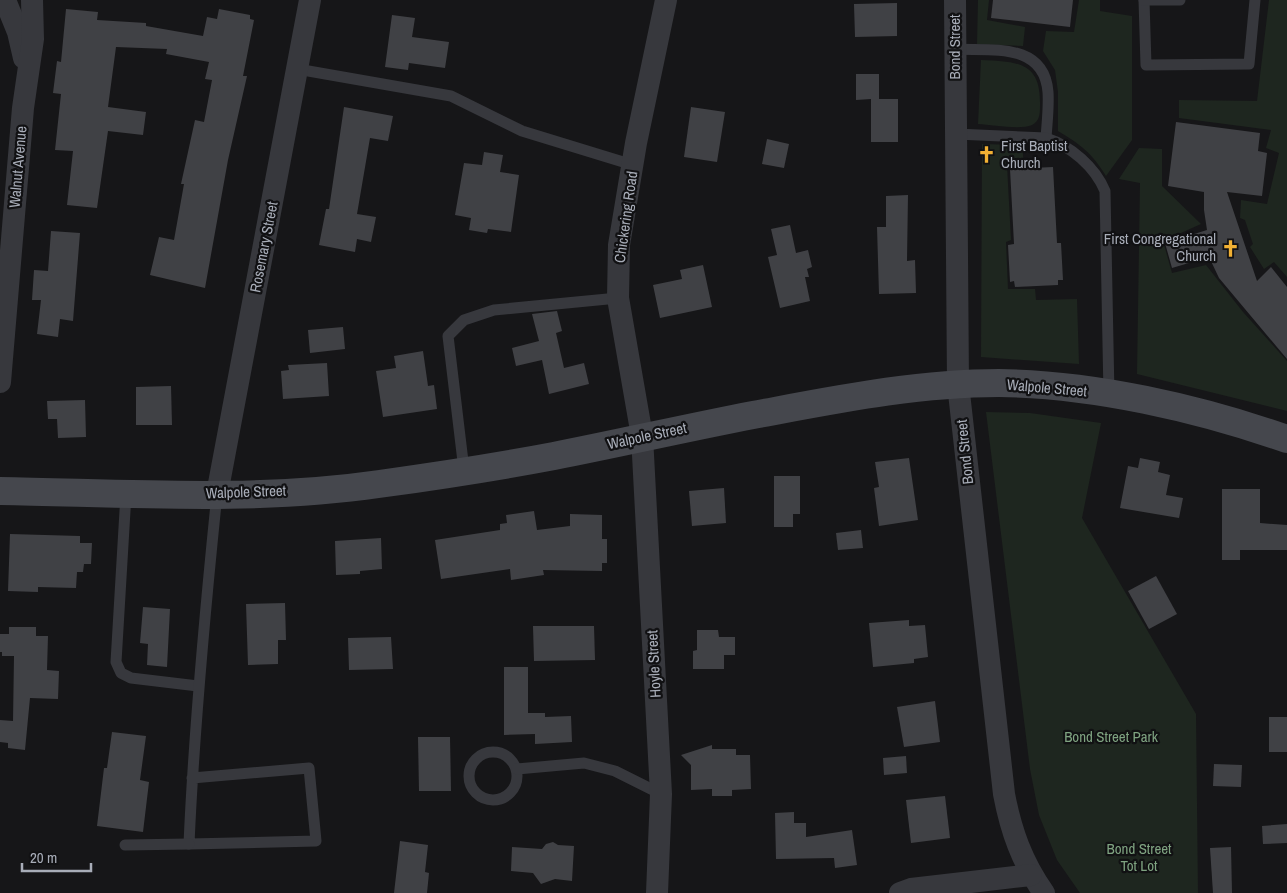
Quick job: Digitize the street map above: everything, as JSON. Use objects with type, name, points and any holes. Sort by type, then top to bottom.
[{"type":"main road","name":"Walpole Street","points":[[0,491],[217,494],[301,491],[376,484],[554,456],[642,436],[837,399],[958,384],[1042,386],[1109,395],[1210,417],[1287,439]]},
{"type":"street","name":"Walnut Avenue","points":[[5,0],[18,32],[27,72]]},
{"type":"street","name":"Walnut Avenue","points":[[0,382],[27,72],[32,39],[32,0]]},
{"type":"street","name":"Rosemary Street","points":[[217,494],[310,0]]},
{"type":"street","name":"Chickering Road","points":[[642,436],[618,298],[619,245],[666,0]]},
{"type":"street","name":"Bond Street","points":[[955,0],[958,384],[1004,794],[1009,824],[1031,875],[1044,893]]},
{"type":"street","name":"Hoyle Street","points":[[642,436],[661,794],[658,893]]},
{"type":"street","points":[[900,893],[911,889],[1031,875]]},
{"type":"lane","points":[[1180,0],[1144,0],[1146,65],[1249,64],[1255,0]]},
{"type":"lane","points":[[955,49],[1013,51],[1025,54],[1037,64],[1045,79],[1048,92],[1046,138]]},
{"type":"lane","points":[[297,69],[451,96],[522,131],[633,166]]},
{"type":"lane","points":[[956,134],[1046,138],[1059,142],[1074,153],[1100,180],[1105,191],[1109,395]]},
{"type":"lane","points":[[464,470],[448,336],[464,320],[494,310],[618,298]]},
{"type":"lane","points":[[126,493],[116,662],[121,673],[130,678],[198,686]]},
{"type":"lane","points":[[189,844],[198,686],[217,494]]},
{"type":"lane","points":[[491,752],[507,756],[517,769],[516,785],[507,797],[500,800],[492,800],[478,795],[470,781],[471,765],[483,754],[491,752]]},
{"type":"lane","points":[[517,769],[584,763],[615,771],[661,794]]},
{"type":"lane","points":[[125,845],[316,841],[309,768],[192,778]]},
{"type":"green space","points":[[978,0],[989,0],[987,20],[1025,27],[1023,46],[977,44]]},
{"type":"green space","points":[[1079,0],[1100,0],[1100,11],[1132,16],[1132,140],[1106,176],[1096,161],[1085,150],[1058,131],[1058,92],[1055,70],[1043,51],[1046,31],[1074,32]]},
{"type":"green space","points":[[1269,0],[1287,0],[1287,277],[1274,262],[1264,269],[1250,247],[1253,244],[1245,220],[1240,218],[1241,200],[1267,204],[1279,153],[1266,148],[1271,130],[1179,118],[1179,100],[1257,101]]},
{"type":"green space","points":[[981,60],[1016,64],[1031,72],[1036,80],[1039,91],[1040,114],[1035,123],[1021,127],[978,124]]},
{"type":"green space","points":[[982,144],[1022,145],[1024,165],[1007,165],[1011,240],[1006,242],[1008,289],[1035,289],[1036,300],[1077,299],[1079,364],[981,357]]},
{"type":"green space","points":[[1139,148],[1162,149],[1162,186],[1201,224],[1163,241],[1172,273],[1206,265],[1243,312],[1287,361],[1287,411],[1137,374],[1140,183],[1119,179]]},
{"type":"green space","name":"Bond Street Park","points":[[986,412],[1030,413],[1101,423],[1082,518],[1196,714],[1198,893],[1080,893],[1057,860],[1039,815],[1030,769]]},
{"type":"building","points":[[993,0],[1073,0],[1070,27],[991,18]]},
{"type":"building","points":[[897,3],[897,36],[855,37],[854,4]]},
{"type":"building","points":[[66,9],[98,12],[97,20],[146,23],[146,26],[203,36],[207,17],[217,19],[219,9],[250,15],[250,19],[254,20],[243,76],[247,76],[228,160],[205,288],[150,275],[159,237],[174,240],[184,184],[181,184],[195,120],[204,122],[212,80],[205,79],[209,62],[166,54],[167,49],[116,47],[108,107],[146,112],[143,135],[108,131],[97,208],[67,205],[73,151],[55,150],[61,94],[53,93],[57,61],[61,62]]},
{"type":"building","points":[[392,15],[415,18],[412,37],[449,42],[445,68],[409,63],[408,70],[385,67]]},
{"type":"building","points":[[856,74],[879,74],[879,99],[898,99],[898,142],[871,142],[871,99],[856,100]]},
{"type":"building","points":[[344,107],[393,116],[388,141],[370,138],[357,214],[376,217],[371,242],[357,239],[355,252],[319,245],[326,209],[329,209]]},
{"type":"building","points":[[691,107],[725,112],[717,162],[684,157]]},
{"type":"building","points":[[1176,122],[1260,133],[1258,151],[1267,153],[1262,196],[1227,192],[1257,281],[1271,267],[1287,287],[1287,359],[1219,278],[1209,257],[1172,268],[1165,243],[1207,230],[1204,192],[1168,186]]},
{"type":"building","points":[[767,139],[789,144],[784,168],[762,164]]},
{"type":"building","points":[[484,152],[503,155],[500,172],[519,175],[511,232],[488,229],[487,233],[469,230],[471,218],[455,215],[464,163],[482,165]]},
{"type":"building","points":[[1053,167],[1057,243],[1061,243],[1063,280],[1058,280],[1058,285],[1015,287],[1014,281],[1010,282],[1008,245],[1014,244],[1010,169]]},
{"type":"building","points":[[908,195],[907,261],[915,260],[916,293],[879,294],[877,227],[886,227],[886,196]]},
{"type":"building","points":[[790,225],[796,253],[808,250],[812,267],[807,269],[809,277],[805,277],[810,301],[780,308],[768,257],[777,255],[771,229]]},
{"type":"building","points":[[51,231],[80,233],[73,321],[60,319],[58,337],[37,334],[41,300],[32,300],[34,270],[48,271]]},
{"type":"building","points":[[703,265],[712,307],[660,318],[653,285],[682,279],[680,270]]},
{"type":"building","points":[[557,311],[562,331],[556,333],[564,368],[584,363],[589,384],[549,394],[542,360],[516,366],[512,348],[539,341],[532,314]]},
{"type":"building","points":[[343,327],[345,349],[310,353],[308,330]]},
{"type":"building","points":[[423,351],[428,386],[434,385],[437,409],[383,417],[376,371],[396,368],[394,356]]},
{"type":"building","points":[[327,363],[329,396],[283,399],[281,371],[289,370],[288,365]]},
{"type":"building","points":[[171,386],[172,425],[136,425],[136,387]]},
{"type":"building","points":[[85,400],[86,437],[58,438],[57,419],[48,419],[47,401]]},
{"type":"building","points":[[909,458],[918,520],[879,526],[874,488],[879,487],[875,462]]},
{"type":"building","points":[[1140,458],[1160,462],[1158,472],[1170,475],[1166,495],[1183,498],[1179,518],[1120,508],[1128,466],[1138,468]]},
{"type":"building","points":[[774,476],[800,476],[800,514],[793,514],[793,527],[774,527]]},
{"type":"building","points":[[724,488],[726,523],[692,526],[689,491]]},
{"type":"building","points":[[1222,489],[1260,489],[1260,523],[1287,525],[1287,550],[1240,550],[1240,560],[1222,560]]},
{"type":"building","points":[[534,511],[537,530],[570,526],[570,514],[602,515],[602,539],[607,539],[607,563],[602,563],[602,571],[543,570],[544,575],[511,580],[510,569],[441,579],[435,540],[500,530],[500,524],[507,523],[506,515]]},
{"type":"building","points":[[861,530],[863,548],[838,550],[836,533]]},
{"type":"building","points":[[10,534],[80,536],[80,543],[92,543],[91,564],[84,564],[83,572],[77,572],[76,588],[38,587],[38,592],[8,591]]},
{"type":"building","points":[[381,538],[382,569],[360,571],[360,574],[336,575],[335,541]]},
{"type":"building","points":[[1156,576],[1177,614],[1149,629],[1128,591]]},
{"type":"building","points":[[285,603],[286,640],[278,640],[278,664],[248,665],[246,604]]},
{"type":"building","points":[[143,607],[170,609],[167,667],[147,665],[148,644],[140,643]]},
{"type":"building","points":[[909,620],[909,626],[925,625],[928,657],[914,659],[914,663],[873,667],[869,623]]},
{"type":"building","points":[[533,626],[594,626],[595,660],[534,661]]},
{"type":"building","points":[[9,627],[36,627],[36,636],[48,636],[47,670],[59,671],[58,699],[30,698],[25,750],[8,748],[8,743],[0,742],[0,720],[13,721],[14,656],[2,656],[2,652],[0,652],[0,634],[9,634]]},
{"type":"building","points":[[697,630],[718,630],[719,637],[735,637],[735,655],[724,655],[724,669],[693,669],[693,651],[697,650]]},
{"type":"building","points":[[391,637],[393,669],[349,670],[348,638]]},
{"type":"building","points":[[504,667],[528,667],[528,713],[545,713],[545,717],[571,716],[572,742],[535,744],[535,734],[504,735]]},
{"type":"building","points":[[935,701],[940,742],[904,747],[897,707]]},
{"type":"building","points":[[1269,717],[1287,717],[1287,752],[1269,752]]},
{"type":"building","points":[[112,732],[146,736],[140,780],[149,782],[143,832],[97,826],[104,768],[107,768]]},
{"type":"building","points":[[418,737],[450,737],[451,791],[419,791]]},
{"type":"building","points":[[712,745],[712,749],[736,749],[736,755],[750,755],[751,789],[732,790],[732,796],[712,796],[712,789],[691,790],[691,765],[681,755]]},
{"type":"building","points":[[906,756],[907,773],[884,775],[883,758]]},
{"type":"building","points":[[1214,764],[1242,765],[1241,787],[1213,786]]},
{"type":"building","points":[[945,796],[950,838],[911,843],[906,800]]},
{"type":"building","points":[[794,812],[794,823],[806,823],[806,837],[852,830],[857,865],[835,868],[834,858],[776,859],[775,813]]},
{"type":"building","points":[[1287,824],[1287,843],[1263,844],[1262,826]]},
{"type":"building","points":[[400,841],[428,845],[425,872],[429,873],[427,893],[394,893]]},
{"type":"building","points":[[553,842],[558,845],[574,846],[572,881],[555,879],[541,884],[533,873],[511,871],[512,847],[542,849],[546,844]]},
{"type":"building","points":[[1231,847],[1232,893],[1213,893],[1210,848]]},
{"type":"place","name":"First Baptist Church","points":[[987,155]]},
{"type":"place","name":"First Congregational Church","points":[[1230,248]]},
{"type":"park label","name":"Bond Street Tot Lot","points":[[1139,858]]}]
